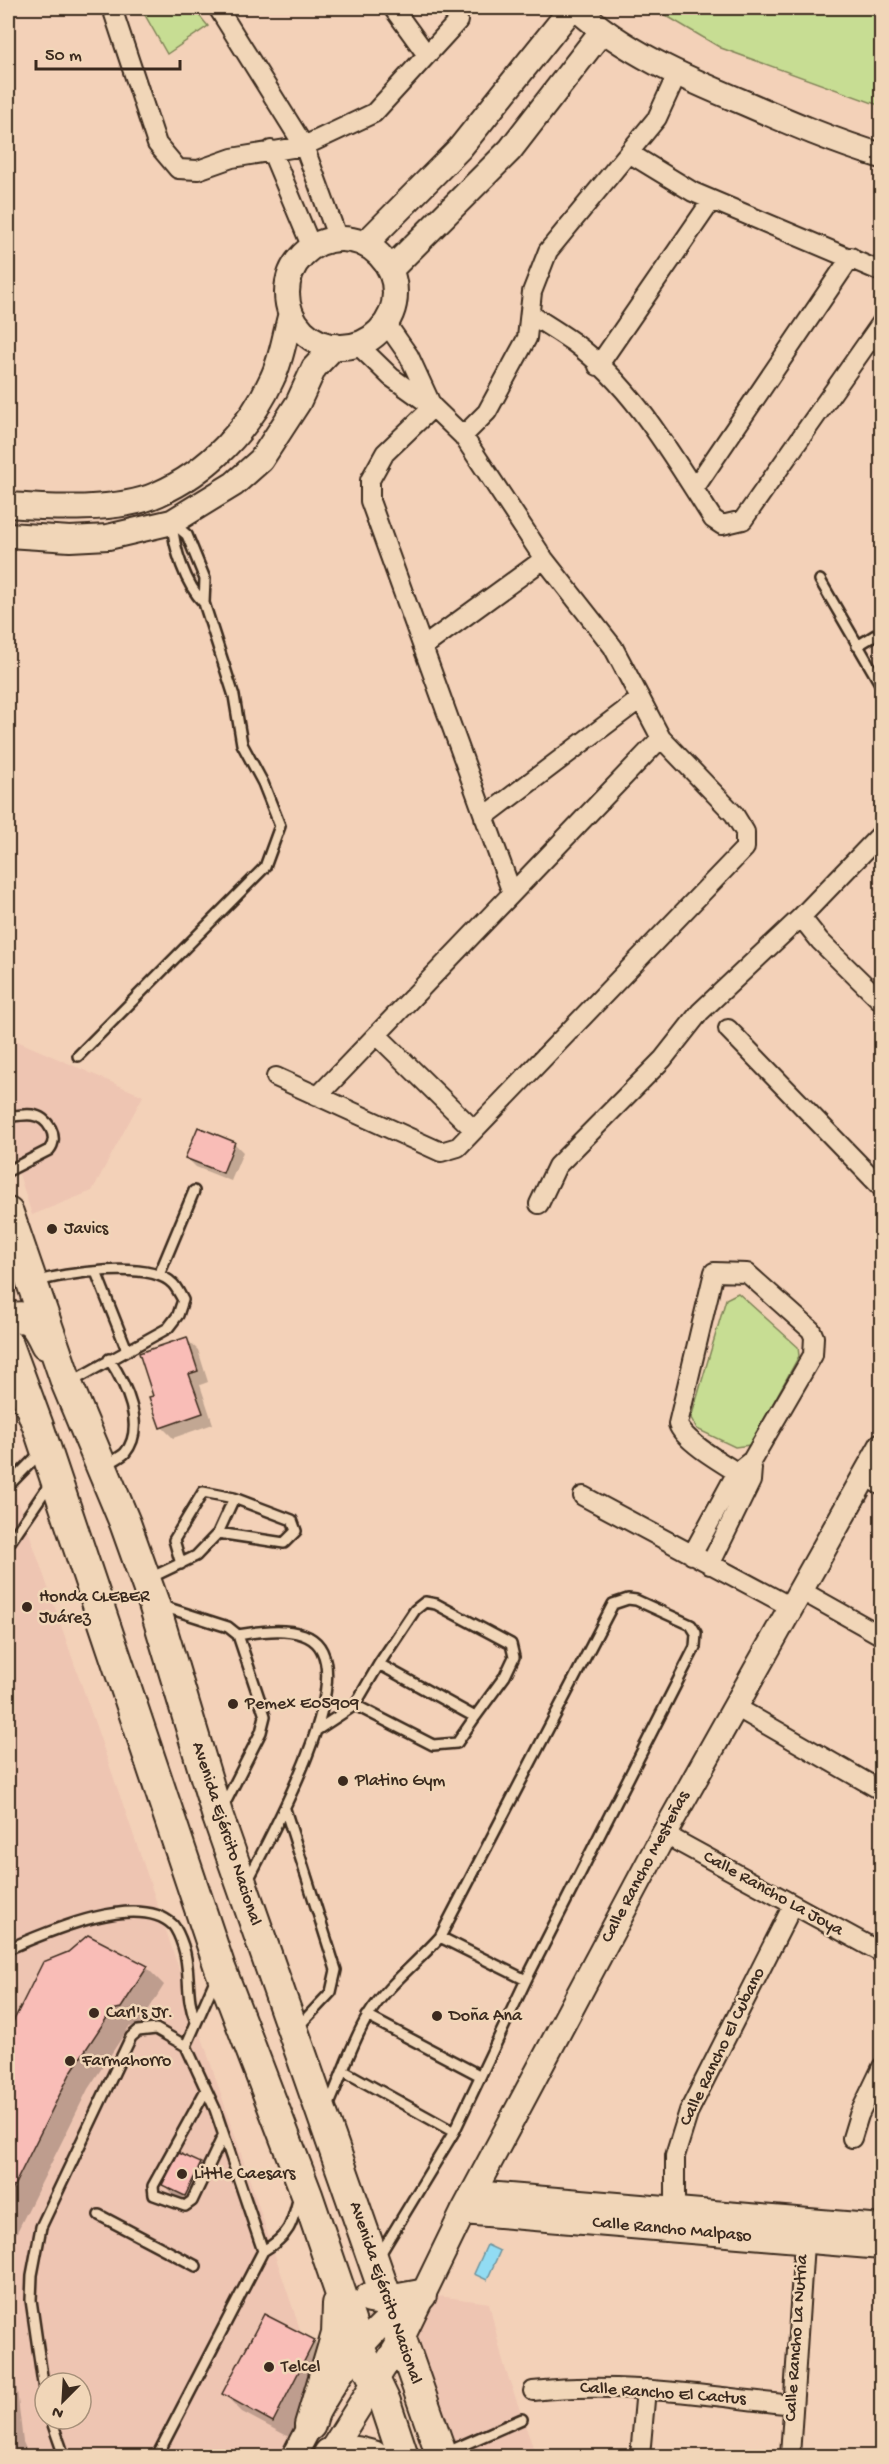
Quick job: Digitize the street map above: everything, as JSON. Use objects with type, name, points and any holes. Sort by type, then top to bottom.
[{"type":"main road","name":"Avenida Ejército Nacional","points":[[8,1213],[67,1384],[150,1592],[218,1817],[293,2032],[325,2116],[439,2456]]},
{"type":"main road","points":[[8,1263],[16,1274],[33,1282]]},
{"type":"main road","points":[[8,1320],[23,1316],[36,1323],[67,1384]]},
{"type":"main road","name":"Avenida Ejército Nacional","points":[[10,1360],[45,1448],[220,1968],[304,2188],[360,2350],[379,2392],[403,2457]]},
{"type":"main road","points":[[304,2188],[357,2288],[394,2318],[421,2295]]},
{"type":"main road","points":[[310,2425],[337,2334],[338,2289]]},
{"type":"main road","points":[[379,2392],[409,2401],[439,2456]]},
{"type":"main road","points":[[329,2455],[357,2452],[373,2457]]},
{"type":"street","points":[[112,8],[157,144],[178,170],[198,170],[232,158],[304,146],[374,112],[458,21],[457,8]]},
{"type":"street","points":[[218,8],[304,146],[338,239]]},
{"type":"street","points":[[393,8],[427,55]]},
{"type":"street","points":[[365,244],[460,148],[574,8],[602,31],[677,74],[837,143],[882,156]]},
{"type":"street","points":[[390,270],[510,150],[602,31]]},
{"type":"street","points":[[463,436],[487,412],[527,338],[532,292],[548,251],[657,118],[677,74]]},
{"type":"street","points":[[271,150],[312,248]]},
{"type":"street","points":[[629,153],[693,192],[882,272]]},
{"type":"street","points":[[598,366],[712,200]]},
{"type":"street","points":[[8,535],[70,539],[108,537],[172,522],[234,484],[261,460],[298,403],[314,368],[346,345],[374,336],[386,323],[394,306],[395,288],[390,270],[380,255],[365,244],[338,239],[312,248],[298,260],[290,276],[287,294],[291,313],[308,335],[346,345],[433,407],[463,436],[544,559],[613,647],[661,738],[734,814],[745,832],[745,848],[458,1147],[441,1152],[276,1077]]},
{"type":"street","points":[[694,489],[851,257]]},
{"type":"street","points":[[8,505],[47,508],[111,505],[157,495],[189,476],[222,451],[249,420],[273,378],[291,313]]},
{"type":"street","points":[[530,314],[574,343],[660,434],[713,519],[722,525],[743,520],[882,322]]},
{"type":"street","points":[[386,323],[409,356],[433,407]]},
{"type":"street","points":[[433,407],[385,453],[370,480],[370,501],[512,893]]},
{"type":"street","points":[[157,495],[172,522]]},
{"type":"street","points":[[423,647],[544,559]]},
{"type":"street","points":[[484,817],[640,699]]},
{"type":"street","points":[[318,1096],[661,738]]},
{"type":"street","points":[[540,1204],[557,1166],[663,1059],[700,1012],[801,917],[882,833]]},
{"type":"street","points":[[801,917],[820,941],[882,1002]]},
{"type":"street","points":[[728,1029],[882,1188]]},
{"type":"street","points":[[377,1035],[474,1130]]},
{"type":"street","points":[[710,1565],[744,1476],[813,1355],[814,1337],[811,1330],[747,1273],[714,1272],[678,1424],[683,1435],[744,1476]]},
{"type":"street","name":"Calle Rancho Mesteñas","points":[[394,2318],[421,2295],[468,2202],[734,1706],[795,1599],[872,1480],[882,1445]]},
{"type":"street","points":[[692,1556],[744,1476]]},
{"type":"street","points":[[583,1496],[710,1565],[882,1636]]},
{"type":"street","points":[[734,1706],[882,1791]]},
{"type":"street","name":"Calle Rancho La Joya","points":[[664,1834],[882,1953]]},
{"type":"street","name":"Calle Rancho El Cubano","points":[[675,2220],[675,2156],[689,2111],[793,1905]]},
{"type":"street","points":[[852,2139],[874,2103],[882,2067]]},
{"type":"street","name":"Calle Rancho Malpaso","points":[[468,2202],[805,2230],[882,2227]]},
{"type":"street","name":"Calle Rancho Malpaso","points":[[805,2230],[882,2247]]},
{"type":"street","name":"Calle Rancho La Nutria","points":[[790,2457],[805,2230]]},
{"type":"street","points":[[294,2457],[310,2425],[360,2350],[394,2318]]},
{"type":"street","points":[[329,2455],[379,2392],[394,2318]]},
{"type":"street","name":"Calle Rancho El Cactus","points":[[533,2391],[570,2387],[646,2389],[793,2405]]},
{"type":"street","points":[[640,2457],[646,2389]]},
{"type":"lane","points":[[172,522],[173,540],[193,593],[204,603]]},
{"type":"lane","points":[[78,1056],[265,867],[280,826],[263,783],[242,744],[234,696],[204,603],[205,579],[187,535],[172,522]]},
{"type":"lane","points":[[820,580],[882,687]]},
{"type":"lane","points":[[857,645],[882,631]]},
{"type":"lane","points":[[8,1117],[32,1114],[45,1120],[54,1135],[49,1150],[8,1171]]},
{"type":"lane","points":[[159,1275],[194,1191]]},
{"type":"lane","points":[[33,1282],[56,1275],[146,1271],[173,1283],[183,1300],[178,1315],[168,1328],[67,1384]]},
{"type":"lane","points":[[96,1272],[127,1350]]},
{"type":"lane","points":[[102,1467],[124,1453],[134,1434],[131,1406],[121,1377],[109,1359]]},
{"type":"lane","points":[[8,1486],[45,1448]]},
{"type":"lane","points":[[8,1545],[54,1478]]},
{"type":"lane","points":[[181,1564],[174,1540],[203,1492],[208,1491],[234,1498],[292,1520],[296,1531],[285,1543],[218,1533]]},
{"type":"lane","points":[[218,1817],[261,1732],[266,1716],[237,1635],[228,1627],[150,1592],[181,1564],[196,1556],[218,1533],[234,1498]]},
{"type":"lane","points":[[325,2116],[368,2016],[400,1976],[420,1960],[440,1937],[613,1604],[628,1599],[636,1600],[691,1625],[696,1633],[695,1647],[526,1980],[479,2075],[454,2132],[374,2265]]},
{"type":"lane","points":[[317,1730],[355,1705],[415,1610],[425,1602],[436,1604],[511,1644],[514,1657],[505,1676],[457,1743],[433,1745],[355,1705]]},
{"type":"lane","points":[[237,1635],[271,1630],[302,1634],[322,1649],[328,1675],[317,1730],[285,1809],[243,1889]]},
{"type":"lane","points":[[379,1664],[475,1717]]},
{"type":"lane","points":[[285,1809],[336,1970],[331,1992],[293,2032]]},
{"type":"lane","points":[[8,1949],[52,1930],[129,1911],[146,1912],[160,1917],[174,1926],[183,1947],[189,1978],[187,2000],[196,2022]]},
{"type":"lane","points":[[440,1937],[526,1980]]},
{"type":"lane","points":[[186,2046],[220,1968]]},
{"type":"lane","points":[[368,2016],[479,2075]]},
{"type":"lane","points":[[41,2371],[31,2300],[32,2275],[41,2227],[131,2037],[138,2031],[156,2029],[186,2046],[206,2090],[262,2251]]},
{"type":"lane","points":[[344,2071],[454,2132]]},
{"type":"lane","points":[[206,2090],[153,2186],[154,2195],[185,2206],[192,2201],[223,2136]]},
{"type":"lane","points":[[156,2457],[262,2251],[278,2242],[291,2227],[304,2188]]},
{"type":"lane","points":[[99,2215],[196,2266]]},
{"type":"lane","points":[[439,2456],[522,2419]]},
{"type":"lane","points":[[55,2431],[64,2457]]},
{"type":"shaded area","points":[[8,1037],[143,1096],[92,1191],[32,1215],[8,1139]]},
{"type":"shaded area","points":[[8,1472],[146,1871],[319,2386],[283,2456],[8,2456]]},
{"type":"shaded area","points":[[430,2295],[489,2303],[503,2362],[536,2456],[456,2456],[437,2405],[415,2322]]},
{"type":"green space","points":[[141,8],[193,8],[208,26],[167,54]]},
{"type":"green space","points":[[653,8],[881,8],[881,106],[721,48]]},
{"type":"green space","points":[[738,1293],[798,1347],[799,1356],[750,1445],[735,1447],[697,1429],[691,1418],[726,1299]]},
{"type":"water","points":[[487,2245],[500,2251],[487,2280],[474,2274]]},
{"type":"building","points":[[198,1127],[235,1142],[223,1173],[185,1158]]},
{"type":"building","points":[[187,1337],[198,1371],[189,1374],[203,1413],[160,1428],[149,1397],[153,1396],[139,1353]]},
{"type":"building","points":[[88,1935],[148,1966],[121,2008],[112,2010],[71,2072],[8,2198],[8,2032],[43,1962],[68,1952]]},
{"type":"building","name":"Little Caesars","points":[[179,2153],[201,2163],[185,2196],[162,2185]]},
{"type":"building","name":"Telcel","points":[[264,2314],[315,2340],[273,2422],[222,2394]]},
{"type":"place","name":"Javics","points":[[52,1229]]},
{"type":"place","name":"Honda CLEBER Juárez","points":[[27,1607]]},
{"type":"place","name":"Pemex E05909","points":[[233,1704]]},
{"type":"place","name":"Platino Gym","points":[[343,1781]]},
{"type":"place","name":"Carl's Jr.","points":[[94,2013]]},
{"type":"place","name":"Doña Ana","points":[[437,2016]]},
{"type":"place","name":"Farmahorro","points":[[70,2061]]},
{"type":"place","name":"Little Caesars","points":[[182,2174]]},
{"type":"place","name":"Telcel","points":[[269,2367]]}]
